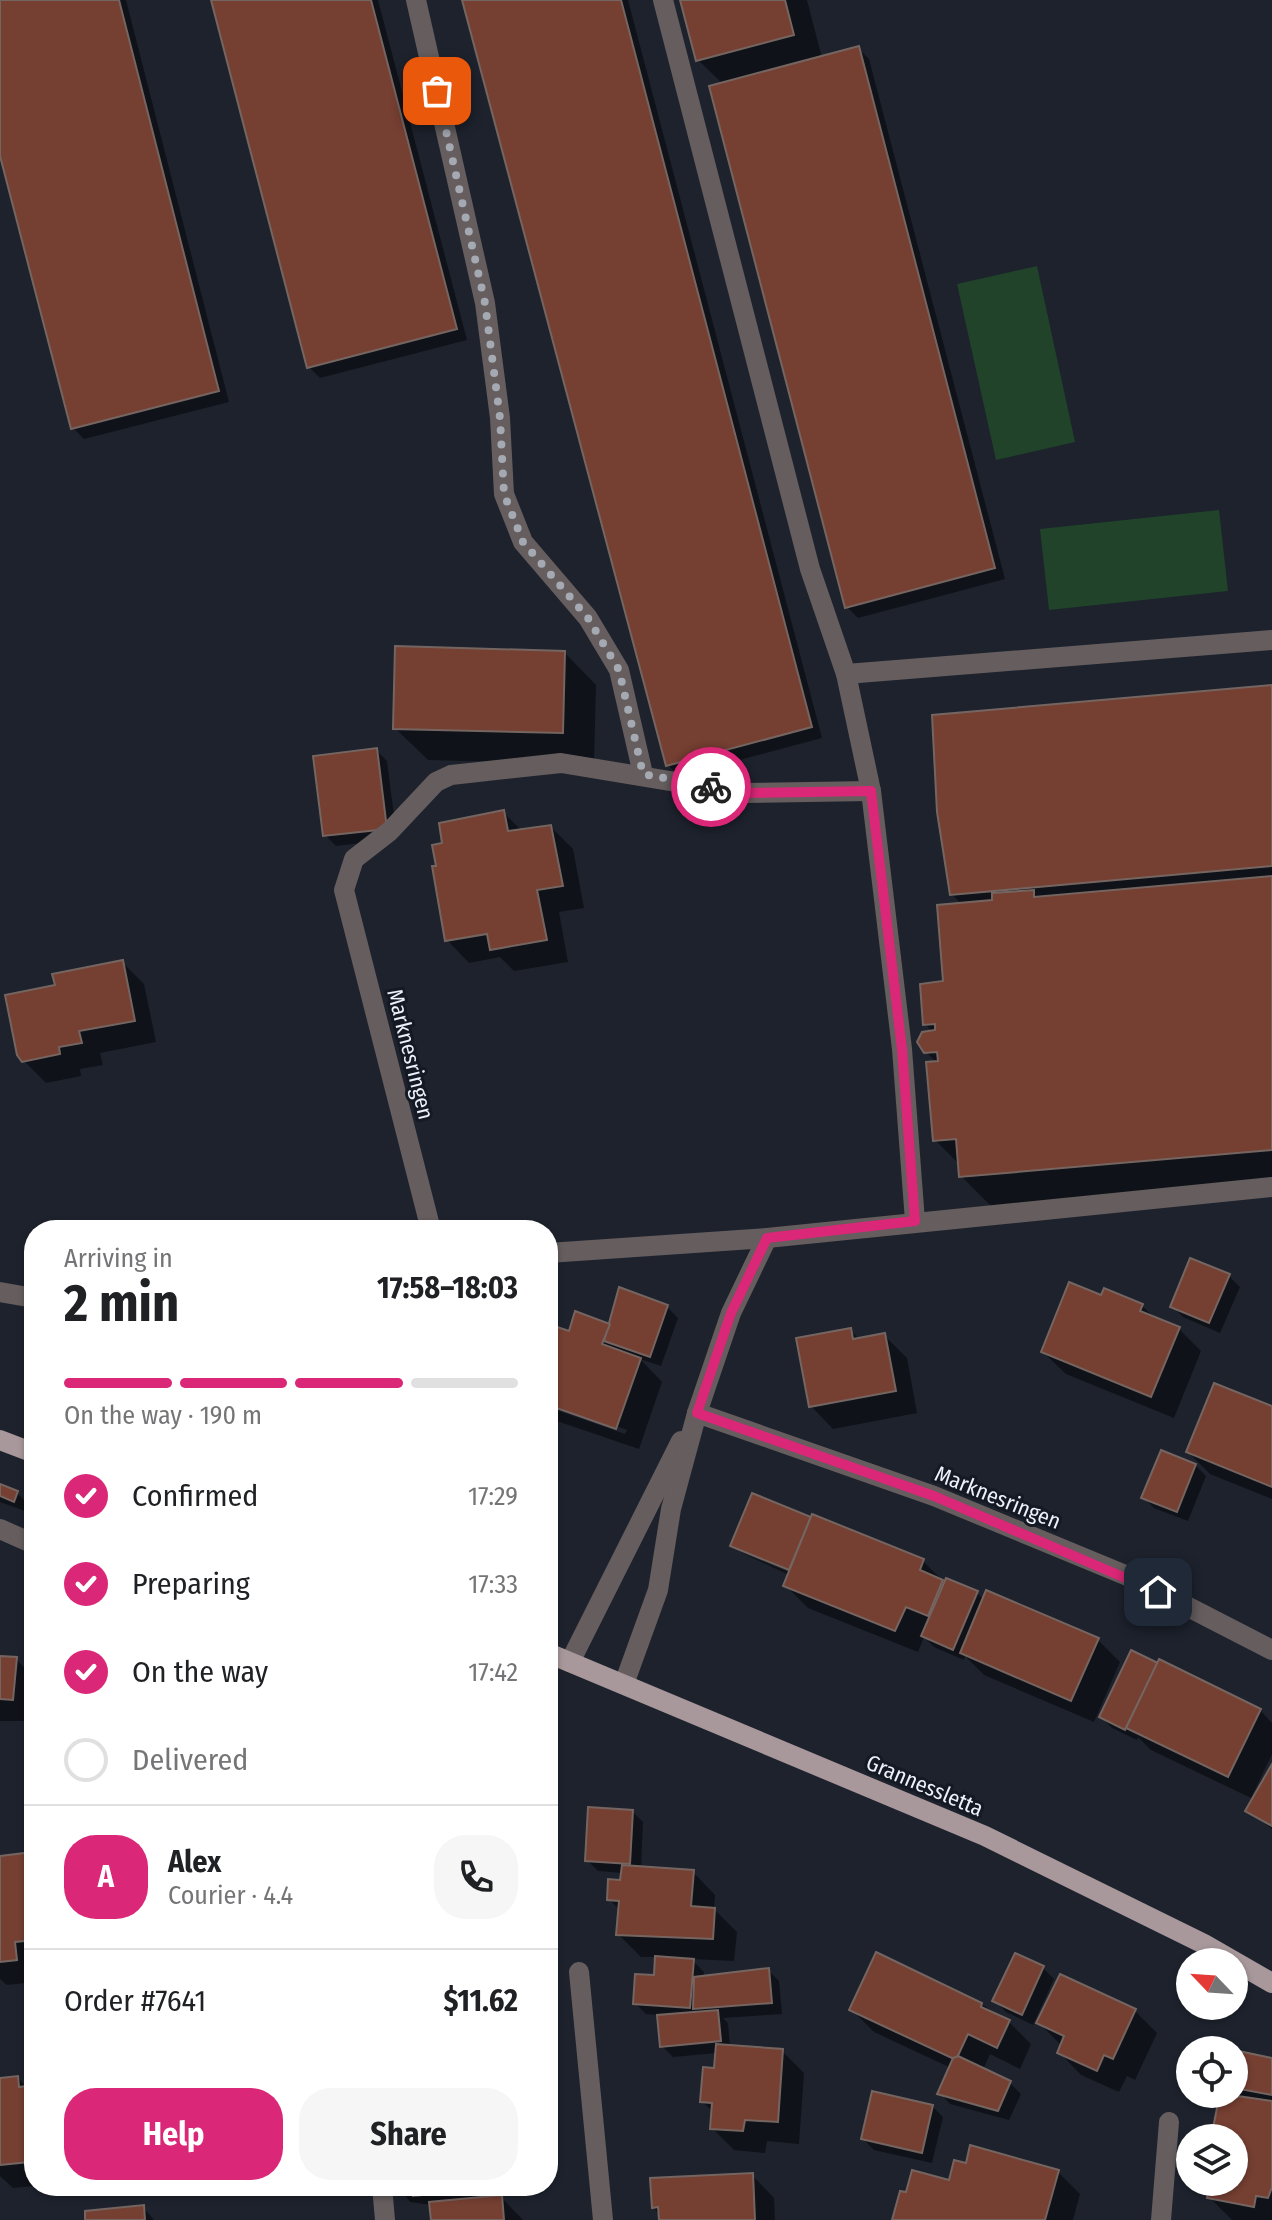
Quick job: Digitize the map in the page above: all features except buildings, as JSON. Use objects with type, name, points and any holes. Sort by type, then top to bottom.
[{"type":"main road","points":[[0,1440],[24,1449]]},
{"type":"main road","name":"Grannessletta","points":[[558,1657],[985,1836],[1204,1944],[1272,1983]]},
{"type":"street","points":[[416,0],[485,303],[500,418],[504,494],[523,542],[588,618],[619,670],[643,774],[742,793],[871,791]]},
{"type":"street","points":[[663,0],[810,569],[846,674],[871,791],[902,1049],[915,1221]]},
{"type":"street","points":[[846,674],[1272,640]]},
{"type":"street","name":"Marknesringen","points":[[428,1220],[344,890],[347,872],[354,859],[390,831],[436,782],[451,775],[561,763],[643,774]]},
{"type":"street","points":[[558,1252],[767,1238],[1272,1187]]},
{"type":"street","points":[[624,1684],[658,1590],[671,1509],[697,1413],[731,1313],[767,1238]]},
{"type":"street","points":[[0,1292],[24,1296]]},
{"type":"street","points":[[570,1662],[649,1500],[697,1413]]},
{"type":"street","name":"Marknesringen","points":[[697,1413],[990,1519],[1130,1577],[1272,1650]]},
{"type":"street","points":[[0,1529],[24,1540]]},
{"type":"street","points":[[579,1972],[603,2220]]},
{"type":"street","points":[[1161,2220],[1169,2122]]},
{"type":"street","points":[[383,2196],[385,2220]]},
{"type":"green space","points":[[1037,266],[1075,442],[996,460],[957,284]]},
{"type":"green space","points":[[1219,510],[1228,591],[1049,610],[1040,529]]},
{"type":"way so far","points":[[437,91],[485,303],[500,418],[504,494],[523,542],[588,618],[619,670],[643,774],[711,787]]},
{"type":"route","points":[[711,787],[742,793],[871,791],[902,1049],[915,1221],[767,1238],[731,1313],[697,1413],[934,1496],[1130,1577],[1158,1592]]}]
